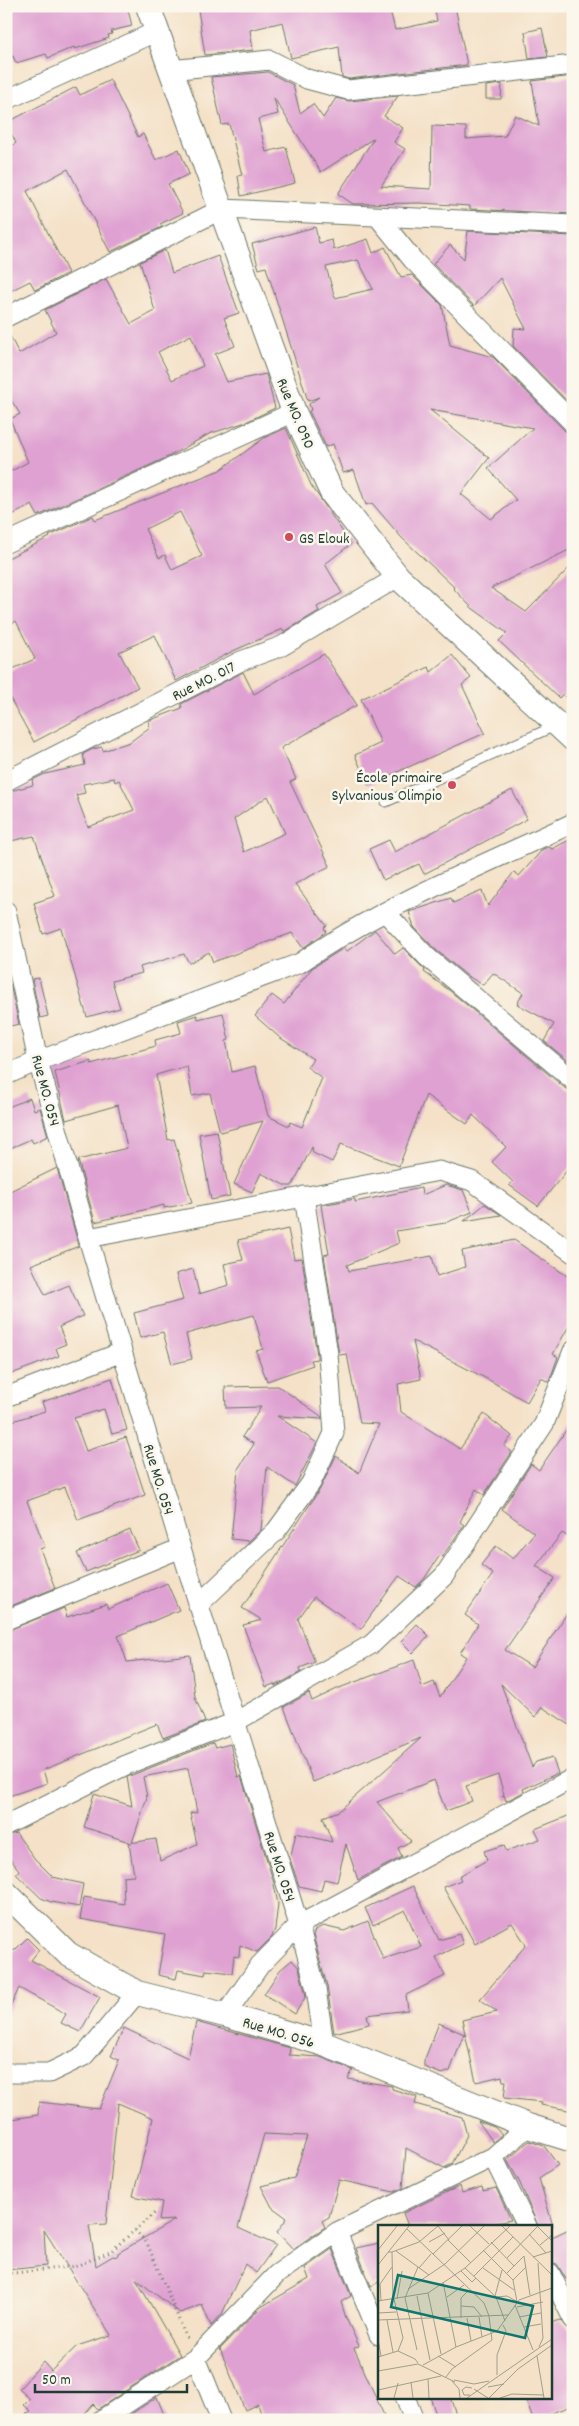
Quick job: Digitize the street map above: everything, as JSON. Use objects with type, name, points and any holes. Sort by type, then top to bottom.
[{"type":"street","name":"Rue MO. 090","points":[[148,6],[155,32],[222,210],[294,412],[332,493],[398,577],[565,732]]},
{"type":"street","points":[[6,100],[155,32]]},
{"type":"street","points":[[170,70],[270,60],[307,79],[348,90],[573,65]]},
{"type":"street","points":[[6,317],[222,210],[573,225]]},
{"type":"street","points":[[378,217],[413,260],[573,423]]},
{"type":"street","points":[[6,543],[294,412]]},
{"type":"street","name":"Rue MO. 017","points":[[6,781],[241,661],[282,646],[398,577]]},
{"type":"street","points":[[6,1075],[38,1061],[300,963],[326,945],[385,912],[573,823]]},
{"type":"street","name":"Rue MO. 054","points":[[6,910],[38,1061],[88,1238],[180,1548],[300,1925],[316,1989],[324,2044]]},
{"type":"street","points":[[385,912],[427,957],[573,1080]]},
{"type":"street","points":[[88,1238],[439,1171],[472,1181],[573,1253]]},
{"type":"street","points":[[198,1605],[276,1531],[311,1483],[334,1432],[328,1354],[304,1196]]},
{"type":"street","points":[[6,1825],[126,1765],[235,1722],[372,1644],[444,1576],[544,1424],[573,1351]]},
{"type":"street","points":[[6,1397],[122,1352]]},
{"type":"street","points":[[6,1620],[180,1548]]},
{"type":"street","points":[[225,2014],[260,1965],[300,1925],[573,1778]]},
{"type":"street","name":"Rue MO. 056","points":[[6,1893],[68,1954],[137,1994],[225,2014],[324,2044],[528,2126],[573,2140]]},
{"type":"street","points":[[6,2073],[49,2073],[84,2056],[137,1994]]},
{"type":"street","points":[[101,2420],[196,2358],[277,2274],[337,2232],[493,2157],[528,2126]]},
{"type":"street","points":[[493,2157],[527,2225]]},
{"type":"street","points":[[337,2232],[378,2333]]},
{"type":"street","points":[[552,2277],[573,2319]]},
{"type":"street","points":[[196,2358],[221,2420]]},
{"type":"street","points":[[404,2398],[414,2420]]},
{"type":"lane","points":[[386,802],[565,732]]},
{"type":"path","points":[[6,2274],[76,2266],[110,2252],[158,2211]]},
{"type":"path","points":[[135,2230],[147,2243],[196,2358]]},
{"type":"building","points":[[6,6],[127,6],[132,26],[111,31],[112,34],[108,35],[109,38],[75,49],[74,47],[48,58],[46,54],[16,63],[13,56],[6,58]]},
{"type":"building","points":[[219,6],[389,6],[395,30],[437,21],[434,6],[455,6],[467,65],[349,79],[342,77],[339,47],[291,58],[283,22],[250,30],[253,50],[205,55],[198,10]]},
{"type":"building","points":[[542,28],[548,57],[529,59],[525,32]]},
{"type":"building","points":[[268,72],[293,85],[300,113],[313,104],[323,118],[336,98],[349,101],[398,96],[384,116],[403,128],[394,142],[405,149],[381,186],[431,189],[432,126],[466,127],[466,139],[505,136],[515,115],[539,126],[532,81],[573,76],[573,214],[470,209],[470,206],[420,203],[353,204],[338,194],[374,138],[321,172],[274,98],[278,114],[258,119],[266,152],[286,147],[295,183],[241,196],[238,176],[242,175],[229,124],[222,125],[211,77]]},
{"type":"building","points":[[110,80],[138,137],[143,134],[156,160],[179,149],[189,174],[168,184],[183,213],[160,224],[162,227],[110,252],[68,169],[27,191],[68,273],[35,290],[30,281],[6,293],[6,149],[16,143],[6,123],[76,87],[80,95]]},
{"type":"building","points":[[502,84],[501,99],[486,99],[486,86]]},
{"type":"building","points":[[315,227],[319,243],[332,240],[334,250],[368,239],[373,253],[385,247],[401,277],[412,275],[442,305],[450,345],[493,357],[565,431],[573,434],[573,548],[491,588],[526,612],[573,564],[573,704],[563,694],[559,698],[499,641],[507,633],[472,608],[454,587],[401,537],[372,503],[366,505],[354,470],[343,473],[333,444],[326,447],[309,411],[311,410],[309,404],[319,397],[308,401],[266,267],[259,269],[252,244]],"holes":[[[358,260],[373,289],[335,298],[326,267]],[[430,410],[533,428],[488,468],[516,500],[491,519],[461,494],[489,458]]]},
{"type":"building","points":[[468,231],[573,236],[573,407],[513,346],[514,328],[526,329],[500,278],[474,306],[433,264],[450,245],[464,259]]},
{"type":"building","points":[[165,250],[172,273],[218,256],[239,313],[224,318],[235,346],[215,354],[227,382],[266,374],[275,408],[246,422],[209,434],[168,457],[38,516],[32,505],[6,518],[6,474],[28,462],[10,419],[20,414],[6,392],[6,328],[19,354],[56,332],[45,310],[106,279],[131,324],[155,311],[140,262]],"holes":[[[191,335],[203,366],[172,380],[158,352]]]},
{"type":"building","points":[[286,428],[311,485],[351,544],[325,564],[342,593],[317,607],[319,611],[284,632],[283,629],[233,651],[176,681],[155,635],[119,652],[138,687],[34,742],[6,691],[6,672],[35,659],[16,621],[6,627],[6,559],[49,536],[93,516],[95,520],[220,470],[264,438]],"holes":[[[180,512],[202,556],[172,570],[165,555],[159,558],[145,529]]]},
{"type":"building","points":[[324,654],[357,705],[281,748],[296,779],[290,782],[330,866],[295,884],[327,926],[324,927],[326,932],[303,948],[292,933],[213,962],[209,952],[189,963],[184,954],[140,967],[142,973],[112,981],[120,1008],[87,1017],[61,928],[43,934],[34,903],[55,896],[34,836],[6,842],[6,792],[33,785],[32,780],[45,774],[85,765],[83,754],[93,749],[102,747],[103,751],[130,742],[150,727],[148,721],[182,708],[181,704],[243,672],[254,694]],"holes":[[[114,778],[115,782],[119,780],[134,810],[88,827],[76,795],[85,793],[83,784]],[[268,796],[285,833],[244,852],[234,819]]]},
{"type":"building","points":[[452,655],[471,678],[462,685],[485,733],[368,785],[355,755],[381,743],[361,699],[429,667],[431,672]]},
{"type":"building","points":[[512,790],[527,819],[424,874],[419,864],[383,880],[369,849],[389,840],[395,852]]},
{"type":"building","points":[[573,838],[573,1065],[544,1041],[554,1024],[517,1004],[523,993],[493,973],[483,985],[466,975],[435,949],[414,927],[409,912],[451,898],[453,903],[482,891],[488,906],[514,872],[519,876],[543,849],[549,847],[552,849]]},
{"type":"building","points":[[375,930],[395,954],[403,948],[425,970],[424,972],[449,990],[566,1089],[573,1091],[573,1163],[538,1206],[509,1185],[513,1182],[492,1162],[506,1147],[473,1115],[467,1124],[426,1095],[399,1166],[341,1144],[332,1162],[313,1153],[312,1147],[292,1186],[286,1186],[261,1173],[252,1192],[234,1184],[263,1121],[220,1132],[210,1093],[192,1096],[187,1066],[156,1075],[168,1140],[174,1139],[192,1203],[164,1208],[164,1205],[95,1222],[78,1160],[127,1148],[118,1105],[66,1120],[55,1072],[91,1061],[91,1064],[156,1046],[155,1040],[181,1033],[178,1021],[197,1015],[198,1019],[223,1013],[229,1040],[226,1041],[232,1072],[255,1066],[268,1116],[289,1126],[290,1122],[302,1127],[322,1078],[307,1067],[313,1059],[279,1037],[255,1016],[272,995],[284,1004],[312,968],[344,948],[346,952]]},
{"type":"building","points":[[39,978],[48,1016],[40,1018],[32,979]]},
{"type":"building","points":[[10,984],[19,1024],[6,1027],[6,985]]},
{"type":"building","points":[[30,1098],[34,1110],[40,1108],[48,1136],[33,1143],[31,1139],[6,1150],[6,1108]]},
{"type":"building","points":[[217,1131],[230,1196],[211,1200],[199,1134]]},
{"type":"building","points":[[57,1168],[79,1246],[31,1265],[45,1295],[69,1285],[83,1316],[59,1327],[66,1344],[56,1348],[59,1356],[6,1376],[6,1193]]},
{"type":"building","points":[[446,1185],[463,1190],[472,1212],[445,1223],[396,1231],[399,1243],[347,1265],[349,1271],[432,1256],[437,1276],[465,1267],[462,1251],[514,1240],[573,1280],[573,1319],[553,1354],[558,1357],[549,1382],[541,1378],[527,1402],[413,1341],[421,1379],[398,1384],[401,1412],[460,1449],[484,1414],[512,1436],[504,1446],[512,1452],[484,1495],[476,1489],[460,1522],[464,1525],[424,1579],[416,1587],[399,1576],[361,1629],[314,1597],[298,1619],[315,1662],[300,1668],[301,1672],[275,1686],[274,1684],[266,1687],[243,1625],[262,1620],[242,1608],[320,1489],[336,1456],[359,1473],[379,1424],[360,1423],[347,1354],[339,1355],[324,1255],[329,1254],[321,1205],[355,1199],[355,1202],[421,1188],[422,1195]]},
{"type":"building","points":[[485,1204],[501,1215],[464,1221]]},
{"type":"building","points":[[288,1229],[294,1259],[302,1258],[317,1355],[317,1359],[311,1360],[313,1365],[267,1381],[256,1351],[263,1349],[254,1315],[186,1334],[192,1359],[172,1364],[163,1332],[140,1338],[134,1313],[183,1300],[176,1274],[193,1269],[199,1294],[229,1285],[224,1264],[243,1260],[238,1240]]},
{"type":"building","points":[[112,1378],[127,1430],[112,1434],[104,1409],[74,1418],[86,1451],[126,1437],[145,1495],[78,1520],[65,1487],[27,1501],[45,1547],[40,1549],[55,1588],[6,1608],[6,1423],[45,1411],[42,1402]]},
{"type":"building","points":[[278,1386],[321,1416],[322,1419],[277,1416],[317,1443],[295,1486],[267,1467],[261,1530],[249,1541],[231,1539],[238,1469],[254,1444],[242,1437],[261,1407],[226,1408],[225,1387]]},
{"type":"building","points":[[573,1420],[573,1540],[562,1533],[536,1566],[555,1578],[505,1650],[532,1667],[573,1604],[573,1727],[542,1707],[535,1717],[501,1684],[532,1767],[536,1762],[552,1757],[558,1773],[523,1789],[524,1792],[506,1801],[504,1795],[502,1796],[504,1794],[498,1775],[466,1786],[472,1801],[446,1811],[434,1780],[377,1802],[411,1841],[398,1848],[402,1857],[358,1880],[346,1844],[337,1882],[324,1879],[321,1891],[299,1886],[290,1859],[296,1833],[332,1842],[323,1817],[339,1811],[421,1738],[313,1782],[284,1707],[309,1693],[312,1701],[339,1688],[414,1660],[422,1687],[434,1682],[440,1697],[466,1657],[460,1653],[478,1624],[465,1615],[493,1574],[481,1565],[496,1546],[513,1559],[534,1533],[502,1509],[531,1464],[539,1470]]},
{"type":"building","points":[[130,1530],[139,1550],[86,1572],[77,1553]]},
{"type":"building","points":[[167,1583],[179,1610],[118,1636],[127,1662],[190,1655],[195,1697],[205,1722],[163,1738],[157,1724],[43,1770],[47,1783],[6,1797],[6,1631],[64,1608],[67,1617],[106,1604],[108,1609]]},
{"type":"building","points":[[417,1624],[429,1636],[413,1653],[401,1641]]},
{"type":"building","points":[[213,1743],[215,1748],[230,1744],[238,1777],[241,1776],[273,1880],[278,1904],[275,1929],[272,1937],[257,1952],[240,1945],[239,1957],[234,1956],[232,1973],[206,1970],[205,1975],[178,1970],[176,1979],[158,1975],[165,1934],[80,1919],[84,1897],[124,1904],[123,1876],[134,1875],[129,1843],[131,1843],[84,1827],[94,1794],[132,1806],[127,1777]],"holes":[[[188,1768],[197,1812],[190,1813],[197,1844],[160,1861],[156,1839],[132,1843],[147,1797],[143,1777]]]},
{"type":"building","points":[[573,1814],[573,2111],[541,2105],[542,2102],[504,2098],[506,2081],[503,2081],[502,2076],[476,2082],[462,2020],[497,2012],[480,1999],[526,1945],[512,1923],[475,1944],[443,1887],[461,1880],[459,1876],[487,1860],[484,1851],[504,1845],[506,1851],[540,1839],[535,1829]]},
{"type":"building","points":[[16,1833],[35,1859],[53,1877],[83,1884],[79,1907],[51,1902],[41,1898],[16,1874],[19,1870],[6,1854],[6,1836]]},
{"type":"building","points":[[413,1886],[439,1940],[459,1934],[463,1944],[436,1957],[445,1976],[406,1995],[408,2010],[367,2015],[369,2024],[334,2033],[327,1986],[313,1935],[315,1930],[323,1926],[344,1931],[368,1921],[383,1959],[421,1947],[405,1910],[373,1925],[365,1908]]},
{"type":"building","points":[[27,1938],[39,1950],[31,1960],[100,1997],[80,2032],[61,2023],[66,2014],[19,1988],[6,2017],[6,1952],[15,1950]]},
{"type":"building","points":[[292,1960],[299,1968],[306,1996],[295,2014],[264,1994],[280,1970]]},
{"type":"building","points":[[196,2022],[290,2048],[289,2055],[320,2057],[353,2070],[348,2079],[392,2086],[392,2089],[417,2097],[415,2104],[462,2117],[467,2135],[452,2164],[444,2168],[406,2148],[403,2188],[394,2192],[339,2180],[329,2217],[322,2221],[325,2227],[293,2249],[277,2232],[287,2218],[272,2207],[261,2186],[294,2178],[307,2136],[264,2134],[238,2228],[276,2245],[256,2273],[245,2264],[222,2314],[211,2326],[202,2305],[180,2313],[136,2279],[180,2355],[98,2409],[93,2404],[79,2420],[17,2420],[31,2411],[24,2405],[30,2399],[19,2389],[43,2362],[51,2371],[77,2346],[111,2335],[44,2230],[46,2266],[6,2270],[6,2183],[10,2183],[6,2158],[6,2120],[38,2115],[39,2102],[99,2109],[119,2060],[111,2056],[124,2028],[188,2058]],"holes":[[[118,2103],[153,2118],[133,2196],[162,2202],[159,2221],[175,2220],[118,2253],[117,2257],[113,2256],[96,2266],[89,2225],[106,2224]]]},
{"type":"building","points":[[439,2023],[464,2034],[450,2071],[442,2074],[424,2067],[424,2061]]},
{"type":"building","points":[[478,2121],[494,2127],[502,2134],[493,2142]]},
{"type":"building","points":[[529,2141],[544,2146],[558,2165],[539,2178],[553,2226],[538,2225],[519,2181],[507,2160]]},
{"type":"building","points":[[460,2186],[462,2193],[482,2187],[483,2191],[496,2188],[511,2220],[488,2225],[408,2225],[403,2213]]},
{"type":"building","points":[[573,2227],[573,2276],[566,2279],[557,2264],[552,2263],[552,2237]]},
{"type":"building","points":[[378,2243],[378,2282],[371,2286],[356,2248]]},
{"type":"building","points":[[332,2249],[351,2296],[341,2302],[359,2346],[354,2348],[386,2420],[263,2420],[258,2404],[245,2410],[220,2349],[261,2307],[309,2279],[305,2268]]},
{"type":"building","points":[[561,2320],[569,2329],[573,2340],[573,2405],[533,2420],[525,2398],[552,2398],[552,2322]]},
{"type":"building","points":[[157,2397],[166,2420],[122,2420]]},
{"type":"building","points":[[430,2398],[450,2398],[458,2420],[438,2420]]},
{"type":"place","name":"GS Elouk","points":[[289,537]]},
{"type":"place","name":"École primaire Sylvanious Olimpio","points":[[452,785]]}]
